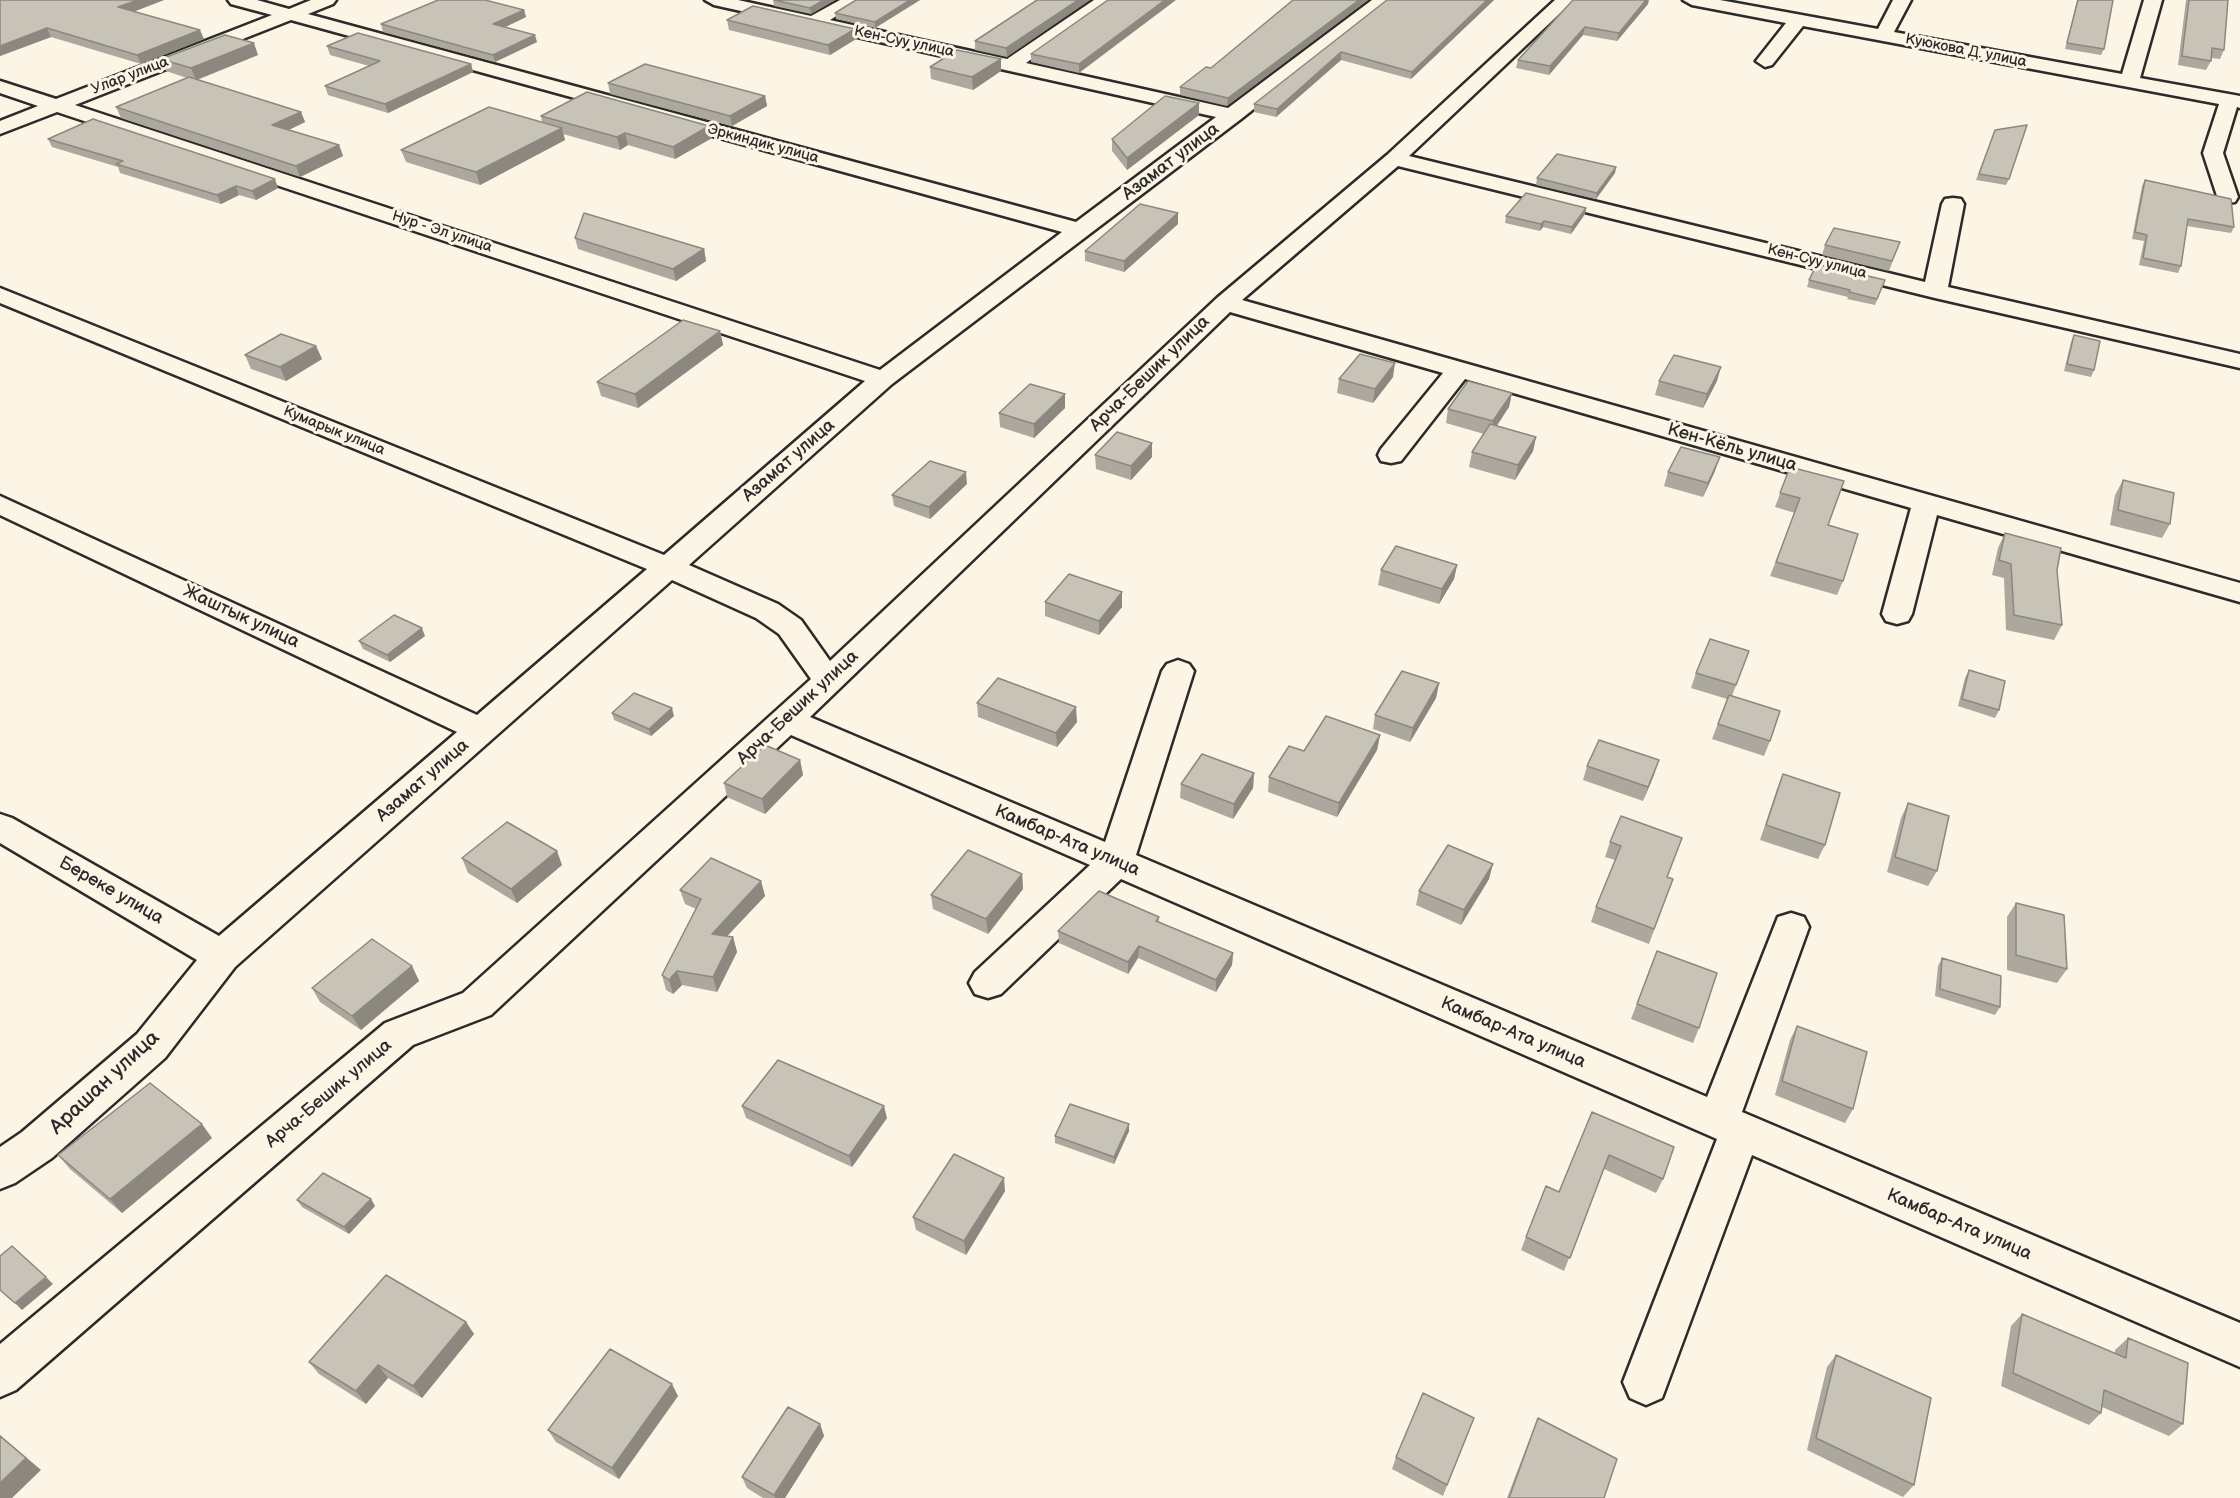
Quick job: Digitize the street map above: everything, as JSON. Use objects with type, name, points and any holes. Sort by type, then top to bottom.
[{"type":"street","name":"Эркиндик улица","points":[[237,0],[1079,230]]},
{"type":"street","name":"Улар улица","points":[[0,128],[55,104],[327,0]]},
{"type":"street","name":"Кен-Суу улица","points":[[714,0],[1234,115]]},
{"type":"street","points":[[814,22],[853,0]]},
{"type":"street","points":[[1011,65],[1106,0]]},
{"type":"street","name":"Азамат улица","points":[[222,956],[883,379],[1383,0]]},
{"type":"street","name":"Арча-Бешик улица","points":[[0,1374],[399,1034],[477,1004],[787,720],[1225,303],[1394,159],[1565,0]]},
{"type":"street","name":"Куюкова Д. улица","points":[[1692,0],[2235,101]]},
{"type":"street","points":[[1883,36],[1902,0]]},
{"type":"street","points":[[2129,82],[2153,0]]},
{"type":"street","points":[[1765,61],[1798,20]]},
{"type":"street","name":"Нур - Эл улица","points":[[0,87],[883,379]]},
{"type":"street","points":[[2228,197],[2213,153],[2235,101]]},
{"type":"street","name":"Кен-Суу улица","points":[[1394,159],[1935,291],[2240,361]]},
{"type":"street","points":[[1935,291],[1953,204]]},
{"type":"street","name":"Кумарык улица","points":[[0,295],[669,566],[757,606],[790,627],[828,680]]},
{"type":"street","name":"Кен-Кёль улица","points":[[1225,303],[2240,593]]},
{"type":"street","points":[[1391,455],[1459,370]]},
{"type":"street","points":[[1897,614],[1926,503]]},
{"type":"street","name":"Жаштык улица","points":[[0,504],[481,730]]},
{"type":"street","points":[[988,983],[1116,862],[1178,671]]},
{"type":"street","name":"Камбар-Ата улица","points":[[787,720],[2240,1345]]},
{"type":"street","name":"Береке улица","points":[[0,827],[222,956]]},
{"type":"street","points":[[1646,1382],[1791,927]]},
{"type":"street","name":"Арашан улица","points":[[0,1170],[37,1145],[151,1046],[222,956]]},
{"type":"building","points":[[0,0],[138,0],[118,7],[200,30],[137,55],[47,28],[0,46]]},
{"type":"building","points":[[438,0],[485,0],[524,10],[493,24],[535,35],[493,55],[381,24]]},
{"type":"building","points":[[774,0],[824,0],[810,8]]},
{"type":"building","points":[[856,0],[910,0],[875,22],[835,13]]},
{"type":"building","points":[[1037,0],[1078,0],[1006,48],[975,41]]},
{"type":"building","points":[[1108,0],[1165,0],[1079,64],[1031,54]]},
{"type":"building","points":[[1293,0],[1359,0],[1228,98],[1180,87],[1206,67],[1211,68]]},
{"type":"building","points":[[1387,0],[1487,0],[1412,72],[1341,52],[1277,109],[1254,104]]},
{"type":"building","points":[[1573,0],[1646,0],[1619,33],[1585,27],[1550,66],[1518,60]]},
{"type":"building","points":[[2078,0],[2113,0],[2104,49],[2067,43]]},
{"type":"building","points":[[2189,0],[2228,0],[2224,50],[2212,48],[2211,61],[2182,56]]},
{"type":"building","points":[[753,6],[855,29],[828,45],[727,20]]},
{"type":"building","points":[[358,33],[471,64],[385,104],[325,86],[380,61],[327,46]]},
{"type":"building","points":[[225,35],[254,43],[191,68],[161,59]]},
{"type":"building","points":[[957,50],[1001,59],[972,77],[930,67]]},
{"type":"building","points":[[645,64],[765,96],[730,116],[608,83]]},
{"type":"building","points":[[189,77],[301,112],[272,125],[339,145],[296,166],[116,107]]},
{"type":"building","points":[[587,92],[709,126],[673,147],[625,133],[617,137],[541,116]]},
{"type":"building","points":[[1165,96],[1199,103],[1127,158],[1112,139]]},
{"type":"building","points":[[489,107],[562,128],[476,172],[401,150]]},
{"type":"building","points":[[93,119],[275,179],[252,191],[236,186],[217,195],[116,164],[123,161],[48,139]]},
{"type":"building","points":[[2027,125],[2009,179],[1979,174],[1995,130]]},
{"type":"building","points":[[1557,154],[1616,167],[1597,193],[1537,178]]},
{"type":"building","points":[[2145,180],[2231,199],[2234,227],[2188,219],[2181,266],[2143,258],[2147,235],[2135,232]]},
{"type":"building","points":[[1526,193],[1586,208],[1572,227],[1544,221],[1541,224],[1506,216]]},
{"type":"building","points":[[1140,204],[1178,213],[1124,261],[1085,251]]},
{"type":"building","points":[[584,213],[704,249],[673,269],[575,238]]},
{"type":"building","points":[[1834,228],[1900,242],[1892,261],[1825,245]]},
{"type":"building","points":[[1817,264],[1885,280],[1877,299],[1809,280]]},
{"type":"building","points":[[683,320],[720,331],[635,394],[597,382]]},
{"type":"building","points":[[281,334],[316,346],[280,367],[245,355]]},
{"type":"building","points":[[2074,335],[2100,341],[2094,370],[2067,364]]},
{"type":"building","points":[[1360,354],[1395,363],[1375,389],[1339,379]]},
{"type":"building","points":[[1674,355],[1721,367],[1707,394],[1659,381]]},
{"type":"building","points":[[1468,381],[1512,393],[1493,421],[1448,409]]},
{"type":"building","points":[[1030,384],[1065,394],[1034,424],[999,413]]},
{"type":"building","points":[[1490,424],[1536,437],[1518,465],[1472,452]]},
{"type":"building","points":[[1117,432],[1152,443],[1131,466],[1095,455]]},
{"type":"building","points":[[1681,447],[1720,457],[1708,483],[1668,472]]},
{"type":"building","points":[[930,461],[966,472],[929,507],[892,495]]},
{"type":"building","points":[[1790,467],[1844,481],[1828,525],[1858,534],[1843,581],[1776,562],[1800,498],[1780,493]]},
{"type":"building","points":[[2123,480],[2174,493],[2170,524],[2118,510]]},
{"type":"building","points":[[2005,533],[2061,548],[2057,570],[2062,625],[2014,615],[2011,564],[1999,560]]},
{"type":"building","points":[[1396,546],[1457,565],[1442,589],[1381,570]]},
{"type":"building","points":[[1069,574],[1122,592],[1099,621],[1045,602]]},
{"type":"building","points":[[394,615],[422,628],[387,655],[359,641]]},
{"type":"building","points":[[1710,639],[1749,651],[1736,685],[1696,673]]},
{"type":"building","points":[[1969,670],[2005,681],[1999,710],[1962,699]]},
{"type":"building","points":[[1402,671],[1439,683],[1413,728],[1375,715]]},
{"type":"building","points":[[998,678],[1076,707],[1056,733],[977,703]]},
{"type":"building","points":[[634,693],[672,708],[649,729],[612,713]]},
{"type":"building","points":[[1729,695],[1780,711],[1770,741],[1718,724]]},
{"type":"building","points":[[1326,716],[1380,735],[1339,803],[1269,777],[1289,746],[1304,751]]},
{"type":"building","points":[[1599,740],[1659,760],[1648,787],[1587,766]]},
{"type":"building","points":[[765,745],[800,760],[762,799],[724,783]]},
{"type":"building","points":[[1202,754],[1254,773],[1234,804],[1181,784]]},
{"type":"building","points":[[1783,774],[1840,793],[1825,845],[1766,825]]},
{"type":"building","points":[[1908,803],[1949,816],[1937,871],[1895,857]]},
{"type":"building","points":[[1621,816],[1682,838],[1667,877],[1673,879],[1654,929],[1596,907],[1621,846],[1610,842]]},
{"type":"building","points":[[507,822],[557,851],[511,889],[462,858]]},
{"type":"building","points":[[1448,845],[1493,864],[1464,910],[1419,891]]},
{"type":"building","points":[[968,850],[1022,874],[986,919],[931,895]]},
{"type":"building","points":[[711,858],[761,881],[712,934],[733,937],[713,977],[677,971],[669,980],[662,975],[701,899],[680,890]]},
{"type":"building","points":[[1099,891],[1159,917],[1156,921],[1233,953],[1216,980],[1139,946],[1128,962],[1058,931]]},
{"type":"building","points":[[2016,903],[2064,915],[2067,969],[2016,955]]},
{"type":"building","points":[[372,939],[412,966],[352,1016],[312,988]]},
{"type":"building","points":[[1657,951],[1717,973],[1699,1028],[1637,1004]]},
{"type":"building","points":[[1942,958],[2001,976],[2000,1007],[1940,989]]},
{"type":"building","points":[[1797,1026],[1867,1052],[1853,1109],[1782,1081]]},
{"type":"building","points":[[778,1060],[884,1106],[849,1156],[742,1106]]},
{"type":"building","points":[[150,1083],[202,1124],[110,1199],[58,1155]]},
{"type":"building","points":[[1070,1104],[1129,1124],[1114,1157],[1055,1136]]},
{"type":"building","points":[[1592,1112],[1674,1147],[1663,1179],[1609,1155],[1570,1258],[1526,1237],[1546,1186],[1559,1192]]},
{"type":"building","points":[[954,1154],[1004,1178],[964,1241],[913,1217]]},
{"type":"building","points":[[323,1173],[371,1199],[344,1227],[297,1200]]},
{"type":"building","points":[[12,1246],[46,1277],[15,1303],[0,1290],[0,1256]]},
{"type":"building","points":[[386,1275],[466,1322],[413,1386],[378,1365],[356,1391],[309,1362]]},
{"type":"building","points":[[2022,1314],[2126,1358],[2128,1338],[2188,1363],[2183,1424],[2104,1390],[2101,1413],[2013,1373]]},
{"type":"building","points":[[610,1349],[672,1384],[612,1468],[548,1430]]},
{"type":"building","points":[[1836,1355],[1931,1398],[1914,1485],[1816,1438]]},
{"type":"building","points":[[1423,1393],[1474,1418],[1447,1485],[1396,1457]]},
{"type":"building","points":[[788,1407],[820,1424],[774,1495],[742,1477]]},
{"type":"building","points":[[1538,1418],[1617,1459],[1604,1498],[1509,1498]]},
{"type":"building","points":[[0,1436],[26,1458],[0,1483]]}]
